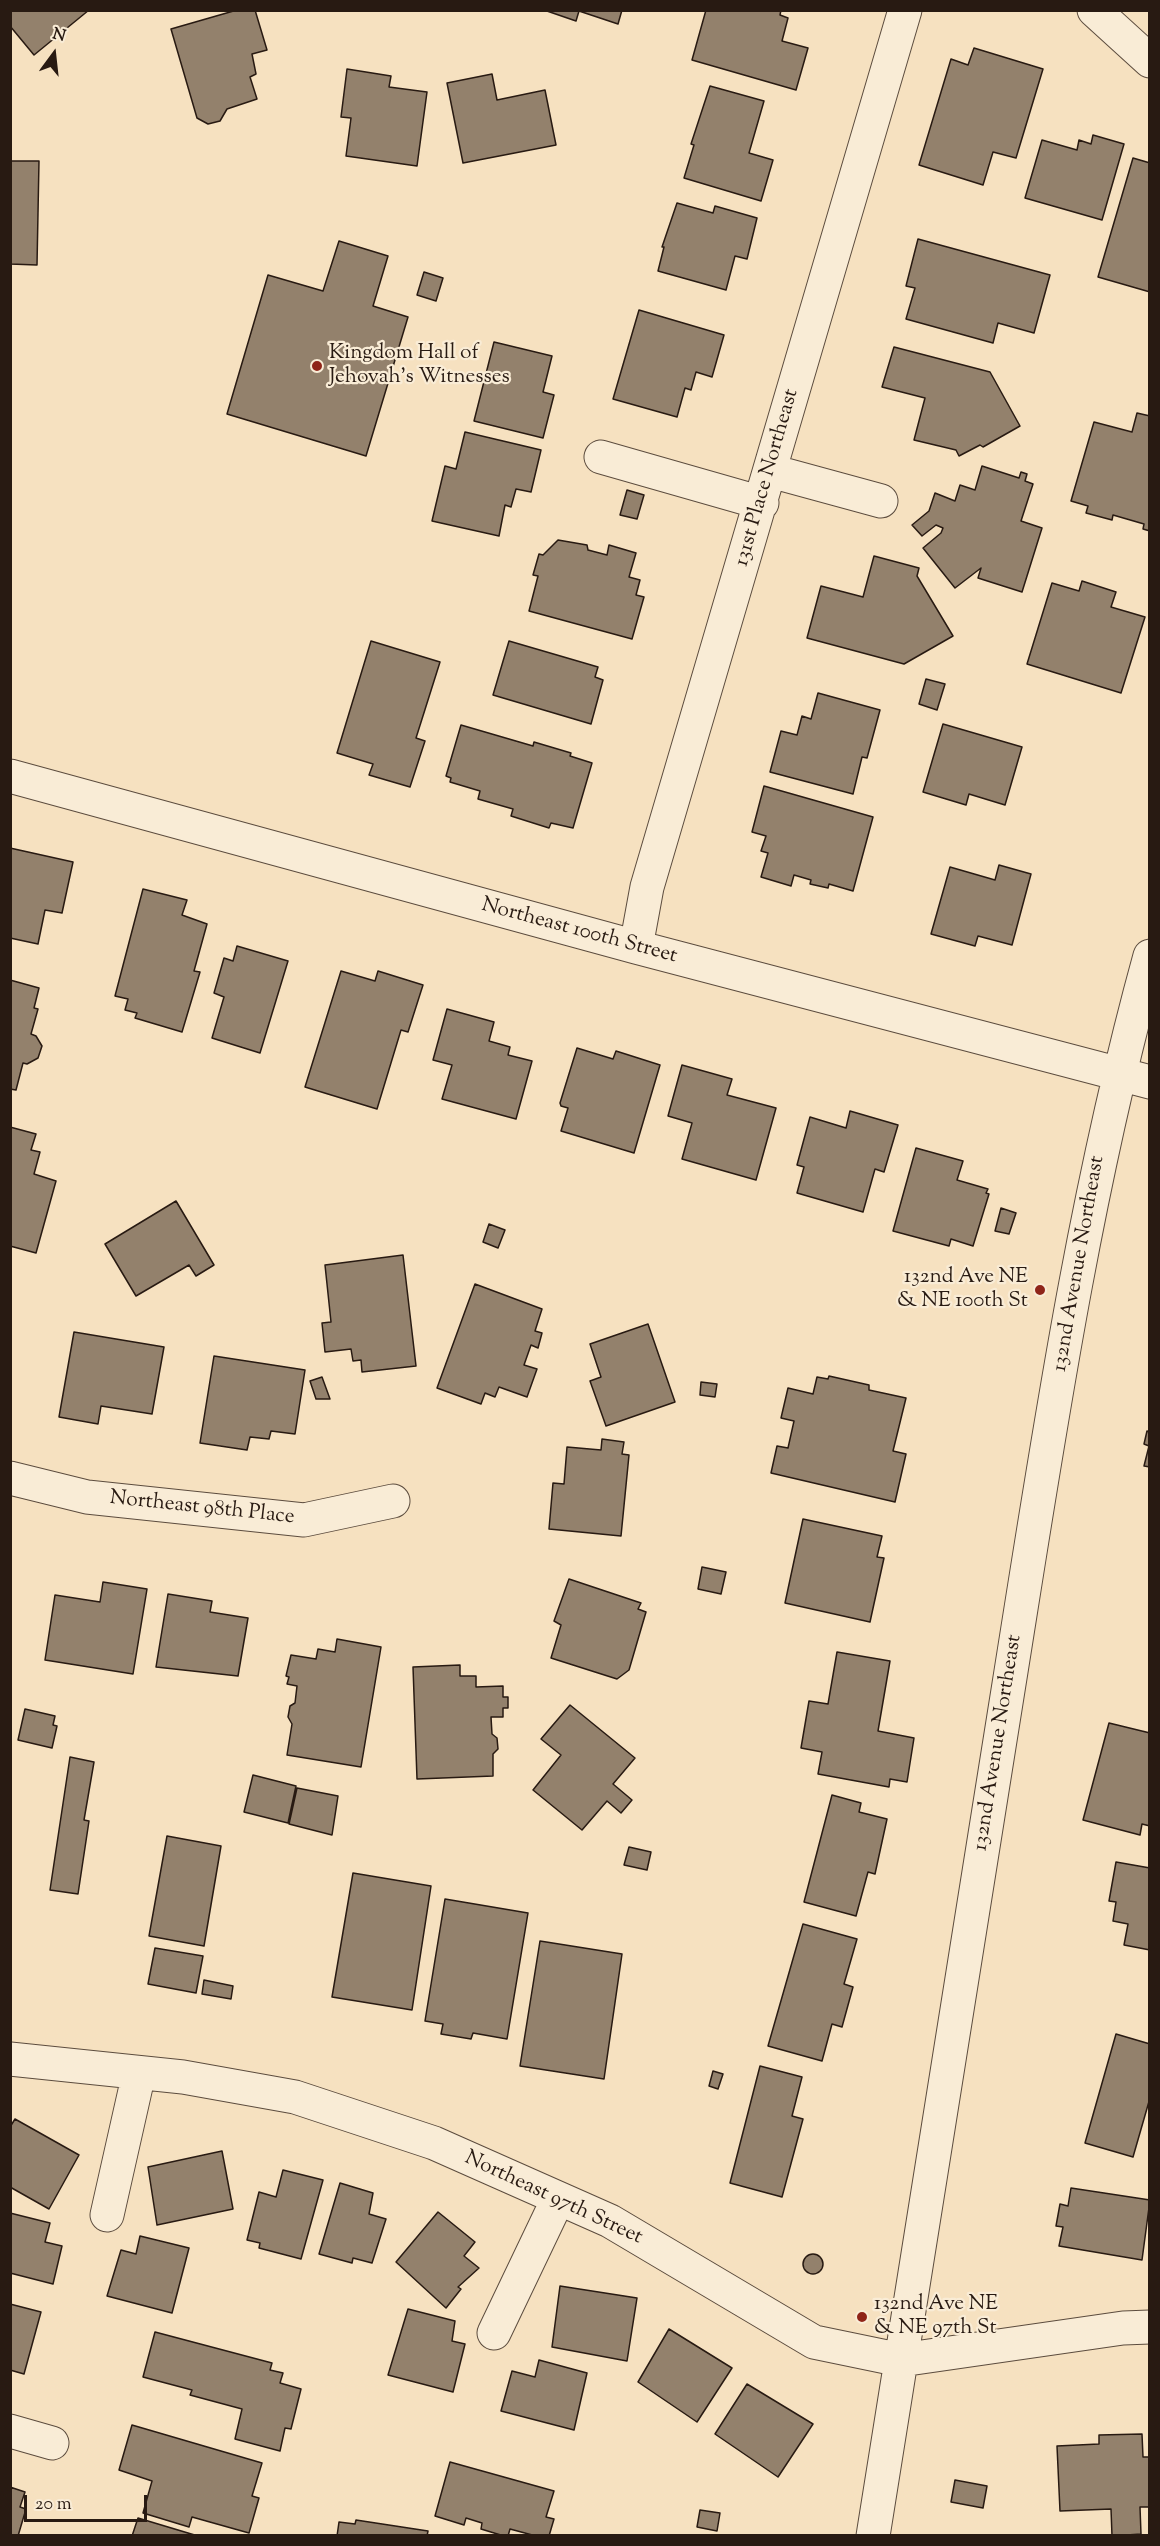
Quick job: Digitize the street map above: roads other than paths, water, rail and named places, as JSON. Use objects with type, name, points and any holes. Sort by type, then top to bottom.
[{"type":"street","name":"131st Place Northeast","points":[[636,948],[647,887],[762,503],[905,10]]},
{"type":"street","points":[[1094,10],[1149,61]]},
{"type":"street","points":[[601,458],[762,503]]},
{"type":"street","points":[[771,471],[881,501]]},
{"type":"street","name":"Northeast 100th Street","points":[[10,776],[636,948],[1149,1082]]},
{"type":"street","name":"132nd Avenue Northeast","points":[[873,2535],[1043,1472],[1089,1205],[1118,1073],[1149,956]]},
{"type":"street","name":"Northeast 98th Place","points":[[10,1478],[87,1497],[304,1520],[393,1501]]},
{"type":"street","name":"Northeast 97th Street","points":[[10,2059],[183,2077],[295,2097],[434,2143],[610,2221],[814,2342],[901,2360],[1123,2328],[1149,2328]]},
{"type":"street","points":[[107,2215],[139,2073]]},
{"type":"street","points":[[494,2333],[558,2199]]},
{"type":"street","points":[[10,2431],[52,2443]]},
{"type":"place","name":"Kingdom Hall of Jehovah's Witnesses","points":[[317,366]]},
{"type":"place","name":"132nd Ave NE & NE 100th St","points":[[1040,1290]]},
{"type":"place","name":"132nd Ave NE & NE 97th St","points":[[862,2317]]}]
